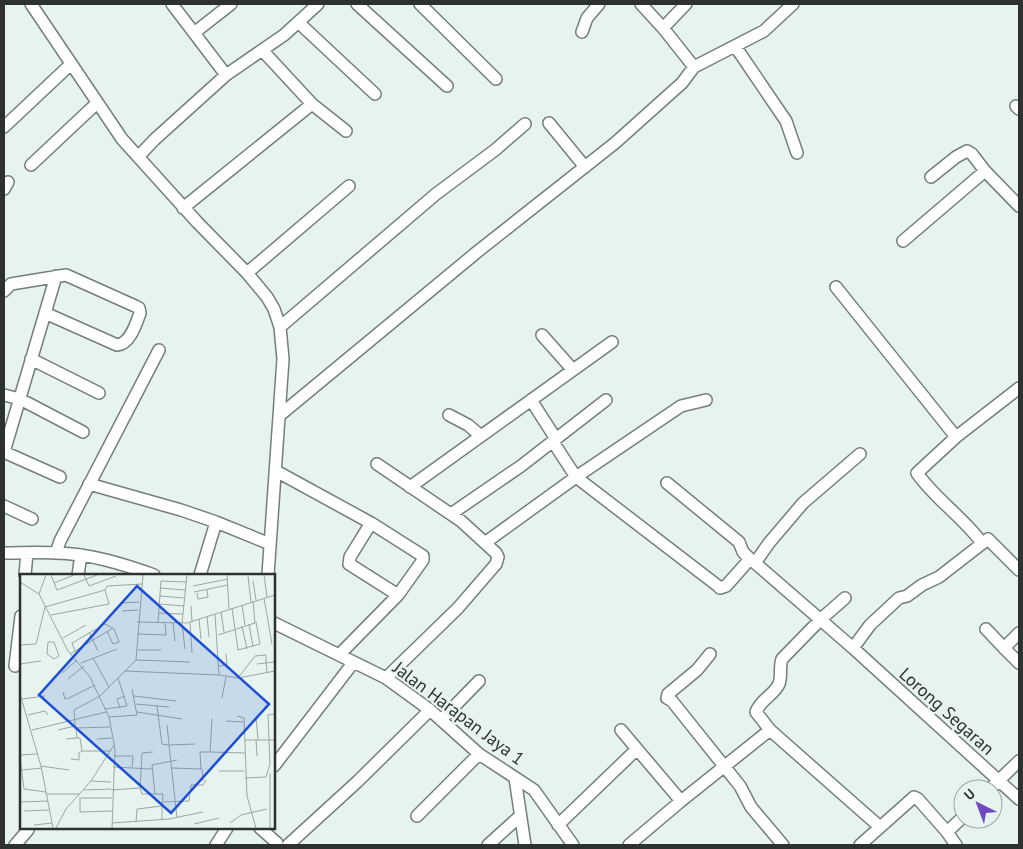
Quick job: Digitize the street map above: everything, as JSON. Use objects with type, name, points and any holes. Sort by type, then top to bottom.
[{"type":"street","points":[[31,4],[116,131],[183,208],[248,273],[271,303],[280,327],[283,359],[268,574]]},
{"type":"street","points":[[172,4],[226,75]]},
{"type":"street","points":[[194,33],[232,4]]},
{"type":"street","points":[[138,157],[154,140],[226,75],[284,35],[318,4]]},
{"type":"street","points":[[357,4],[447,86]]},
{"type":"street","points":[[420,4],[496,79]]},
{"type":"street","points":[[582,32],[587,18],[599,4]]},
{"type":"street","points":[[641,4],[694,67]]},
{"type":"street","points":[[663,28],[686,4]]},
{"type":"street","points":[[280,415],[477,252],[615,143],[682,83],[694,67],[764,31],[791,5]]},
{"type":"street","points":[[298,22],[375,94]]},
{"type":"street","points":[[735,46],[786,121],[796,154]]},
{"type":"street","points":[[262,50],[312,104],[346,131]]},
{"type":"street","points":[[4,127],[70,64]]},
{"type":"street","points":[[31,165],[97,103]]},
{"type":"street","points":[[183,208],[312,104]]},
{"type":"street","points":[[549,123],[586,167]]},
{"type":"street","points":[[280,327],[436,194],[495,150],[525,124]]},
{"type":"street","points":[[931,177],[956,157],[967,151],[972,154],[1019,206]]},
{"type":"street","points":[[903,241],[986,170]]},
{"type":"street","points":[[248,273],[349,186]]},
{"type":"street","points":[[4,291],[11,284],[66,275],[140,310],[128,340],[123,344],[117,345],[45,313]]},
{"type":"street","points":[[56,276],[4,452],[60,477]]},
{"type":"street","points":[[836,287],[956,437]]},
{"type":"street","points":[[542,335],[573,370]]},
{"type":"street","points":[[410,487],[612,342]]},
{"type":"street","points":[[56,552],[159,350]]},
{"type":"street","points":[[31,358],[99,393]]},
{"type":"street","points":[[982,543],[975,533],[945,504],[917,472],[956,437],[1019,388]]},
{"type":"street","points":[[4,395],[20,399],[83,432]]},
{"type":"street","points":[[530,400],[576,478],[720,588],[726,586],[753,561],[803,503],[860,454]]},
{"type":"street","points":[[451,514],[555,441],[606,400]]},
{"type":"street","points":[[486,542],[681,406],[706,400]]},
{"type":"street","points":[[449,415],[468,425],[481,436]]},
{"type":"street","points":[[377,464],[451,514],[486,542],[498,557],[496,564],[458,608],[386,678]]},
{"type":"street","points":[[276,470],[371,522],[418,551],[422,556],[423,560],[398,595],[339,655]]},
{"type":"street","name":"Lorong Segaran","points":[[667,483],[739,542],[743,552],[853,648],[988,779]]},
{"type":"street","points":[[89,484],[182,510],[270,544]]},
{"type":"street","points":[[4,506],[32,519]]},
{"type":"street","points":[[200,574],[216,522]]},
{"type":"street","points":[[371,522],[350,557],[349,564],[398,595]]},
{"type":"street","points":[[853,648],[870,625],[898,598],[907,596],[922,585],[939,577],[988,539],[1019,570]]},
{"type":"street","points":[[4,553],[56,552],[81,555],[124,565],[151,574]]},
{"type":"street","points":[[25,574],[28,553]]},
{"type":"street","points":[[78,574],[81,555]]},
{"type":"street","points":[[845,598],[820,620],[782,660],[780,682],[757,709],[759,717],[770,730],[880,826]]},
{"type":"street","name":"Jalan Harapan Jaya 1","points":[[275,623],[386,678],[430,710],[479,754],[534,790],[573,845]]},
{"type":"street","points":[[15,666],[20,624]]},
{"type":"street","points":[[986,630],[1019,663]]},
{"type":"street","points":[[1004,648],[1019,633]]},
{"type":"street","points":[[710,654],[697,670],[668,694],[667,698],[672,701],[740,786],[751,806],[783,845]]},
{"type":"street","points":[[275,765],[353,662]]},
{"type":"street","points":[[441,720],[479,681]]},
{"type":"street","points":[[261,829],[280,845],[357,782],[430,710]]},
{"type":"street","points":[[621,730],[681,801]]},
{"type":"street","points":[[629,845],[770,730]]},
{"type":"street","points":[[558,825],[637,749]]},
{"type":"street","points":[[417,816],[479,754]]},
{"type":"street","points":[[1000,779],[1019,761]]},
{"type":"street","points":[[515,778],[525,845]]},
{"type":"street","name":"Lorong Segaran","points":[[1003,790],[1019,799]]},
{"type":"street","points":[[860,845],[914,797],[918,799],[947,832],[956,845]]},
{"type":"street","points":[[488,845],[520,816]]},
{"type":"street","points":[[947,832],[953,826]]},
{"type":"street","points":[[216,845],[226,829]]},
{"type":"street","points":[[15,845],[28,830]]}]
